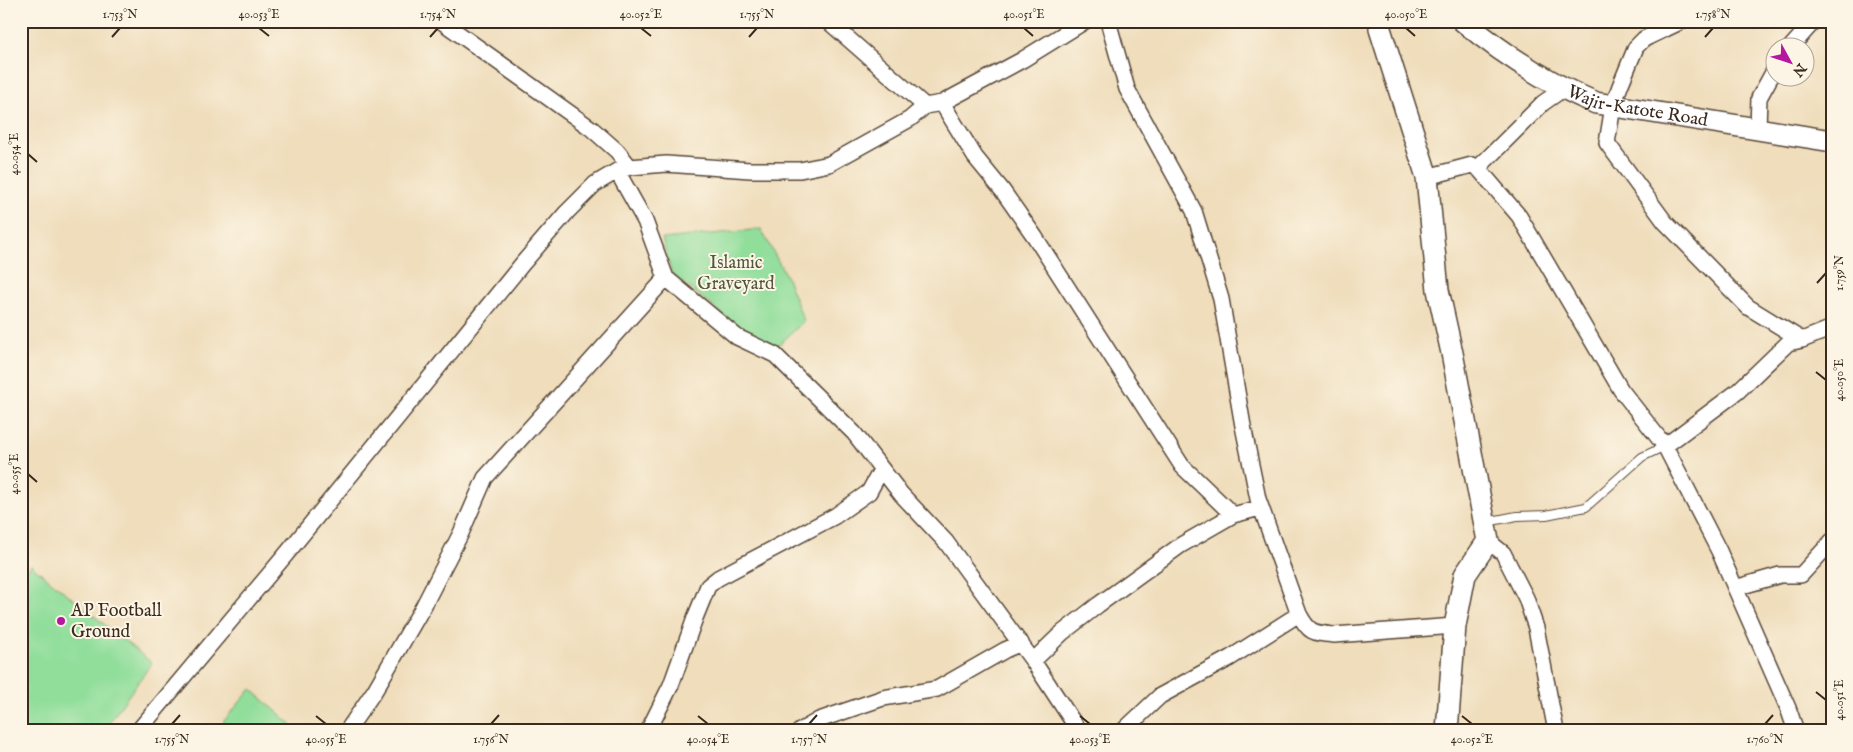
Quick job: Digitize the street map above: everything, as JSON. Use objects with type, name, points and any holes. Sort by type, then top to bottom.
[{"type":"street","points":[[441,21],[592,129],[617,151],[629,190],[646,221],[666,278],[737,337],[775,354],[854,433],[900,494],[946,542],[1033,661],[1078,731]]},
{"type":"street","points":[[828,21],[925,106]]},
{"type":"street","points":[[138,731],[288,552],[523,263],[595,184],[623,169],[666,164],[750,170],[791,170],[829,164],[910,119],[925,106],[942,103],[1022,60],[1085,21]]},
{"type":"street","points":[[1108,21],[1127,89],[1194,211],[1221,299],[1243,426],[1260,508],[1304,624],[1316,634],[1334,635],[1456,626]]},
{"type":"street","points":[[1380,21],[1380,29],[1426,177],[1438,290],[1486,531],[1503,553],[1526,598],[1536,628],[1556,731]]},
{"type":"street","name":"Wajir-Katote Road","points":[[1463,21],[1484,39],[1563,89],[1596,103],[1832,141]]},
{"type":"street","points":[[1682,21],[1644,40],[1636,47],[1613,106],[1607,143],[1665,222],[1748,307],[1802,340]]},
{"type":"street","points":[[1799,38],[1814,21]]},
{"type":"street","points":[[1758,128],[1759,98],[1766,85]]},
{"type":"street","points":[[1478,168],[1543,103],[1563,89]]},
{"type":"street","points":[[942,103],[975,157],[1002,190],[1035,236],[1182,466],[1234,515]]},
{"type":"street","points":[[1426,177],[1472,165],[1478,168],[1520,216],[1621,390],[1665,446],[1719,551],[1796,731]]},
{"type":"street","points":[[347,731],[375,690],[423,607],[461,533],[485,478],[666,278]]},
{"type":"street","points":[[1665,446],[1738,392],[1788,343],[1802,340],[1832,328]]},
{"type":"street","points":[[648,731],[671,685],[708,586],[718,578],[835,516],[868,492],[881,470]]},
{"type":"street","points":[[1033,661],[1062,633],[1181,545],[1234,515],[1260,508]]},
{"type":"street","points":[[1447,731],[1456,626],[1466,575],[1486,531]]},
{"type":"street","points":[[1735,588],[1780,575],[1801,575],[1832,541]]},
{"type":"street","points":[[1123,731],[1160,696],[1230,658],[1299,614]]},
{"type":"street","points":[[800,731],[821,725],[883,698],[937,689],[1005,650],[1021,644]]},
{"type":"lane","points":[[1486,531],[1518,516],[1546,515],[1586,507],[1642,457],[1665,446]]},
{"type":"green space","name":"Islamic Graveyard","points":[[761,229],[786,276],[804,321],[779,345],[751,337],[672,274],[662,239]]},
{"type":"green space","name":"AP Football Ground","points":[[31,565],[152,663],[103,731],[21,731],[21,578]]},
{"type":"green space","points":[[251,689],[299,731],[233,731],[223,722]]},
{"type":"place","name":"AP Football Ground","points":[[61,621]]}]
